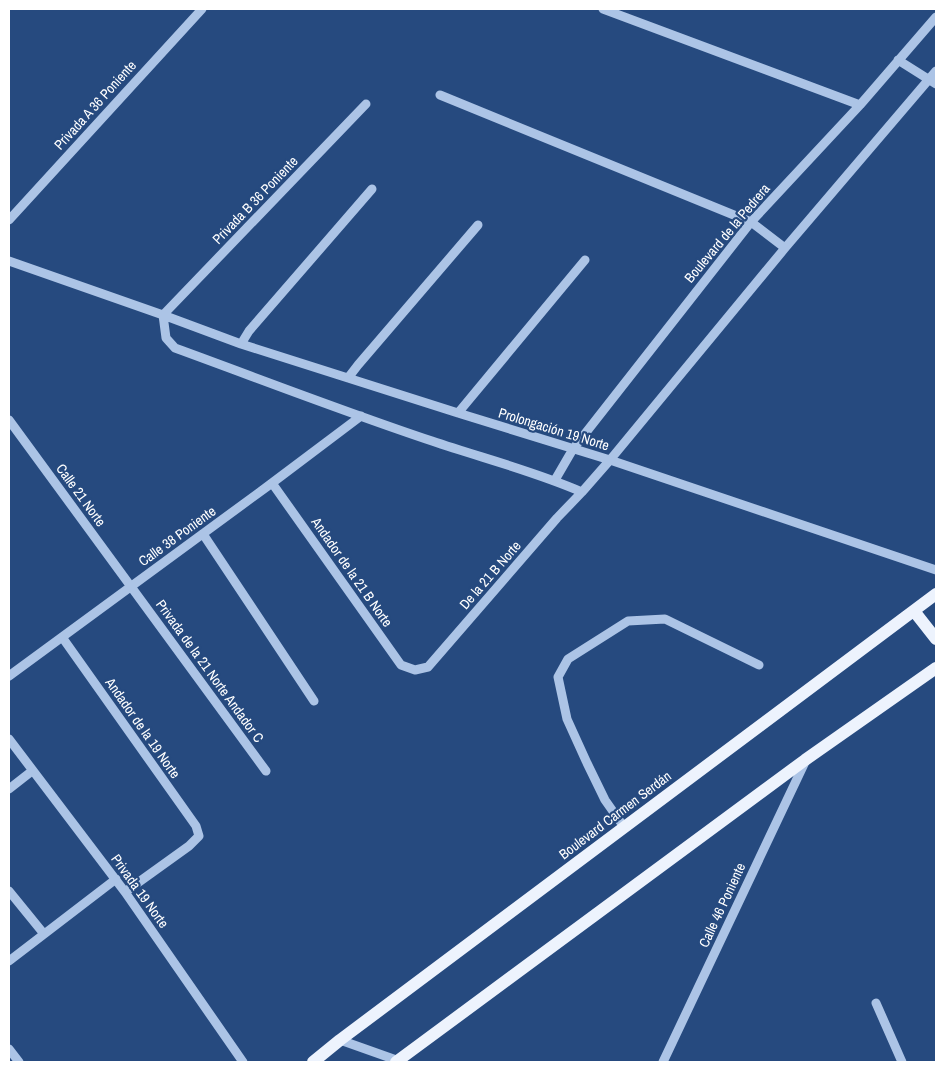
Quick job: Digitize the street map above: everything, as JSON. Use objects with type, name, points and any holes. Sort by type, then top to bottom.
[{"type":"main road","name":"Boulevard Carmen Serdán","points":[[313,1062],[936,594]]},
{"type":"main road","points":[[914,611],[936,639]]},
{"type":"main road","points":[[399,1062],[806,760],[936,668]]},
{"type":"street","name":"Privada A 36 Poniente","points":[[9,220],[202,9]]},
{"type":"street","points":[[603,9],[860,104]]},
{"type":"street","name":"Boulevard de la Pedrera","points":[[554,480],[573,449],[751,222],[860,104],[936,17]]},
{"type":"street","points":[[898,60],[932,81]]},
{"type":"street","points":[[164,315],[166,338],[175,348],[431,441],[554,480],[582,492],[785,248],[932,81],[936,71]]},
{"type":"street","points":[[440,95],[751,222],[785,248]]},
{"type":"street","name":"Privada B 36 Poniente","points":[[164,315],[366,104]]},
{"type":"street","points":[[241,344],[249,331],[372,189]]},
{"type":"street","points":[[348,378],[478,225]]},
{"type":"street","points":[[458,413],[585,260]]},
{"type":"street","name":"Prolongación 19 Norte","points":[[9,261],[241,344],[610,460],[936,570]]},
{"type":"street","name":"Calle 38 Poniente","points":[[9,676],[361,416]]},
{"type":"street","name":"Calle 21 Norte","points":[[9,420],[131,586]]},
{"type":"street","name":"Andador de la 21 B Norte","points":[[272,483],[401,665],[415,670]]},
{"type":"street","name":"De la 21 B Norte","points":[[415,670],[428,667],[557,518],[582,492]]},
{"type":"street","points":[[202,534],[314,701]]},
{"type":"street","name":"Privada de la 21 Norte Andador C","points":[[131,586],[266,771]]},
{"type":"street","points":[[624,827],[605,800],[567,719],[558,677],[568,659],[628,621],[665,619],[759,665]]},
{"type":"street","name":"Andador de la 19 Norte","points":[[62,637],[196,826],[199,836],[189,846],[126,892]]},
{"type":"street","name":"Privada 19 Norte","points":[[9,739],[126,892],[243,1062]]},
{"type":"street","name":"Calle 46 Poniente","points":[[663,1062],[806,760]]},
{"type":"street","points":[[9,789],[32,771]]},
{"type":"street","points":[[9,961],[116,880]]},
{"type":"street","points":[[9,890],[44,934]]},
{"type":"street","points":[[876,1003],[902,1062]]},
{"type":"street","points":[[340,1040],[399,1062]]},
{"type":"street","points":[[9,1049],[18,1062]]}]
